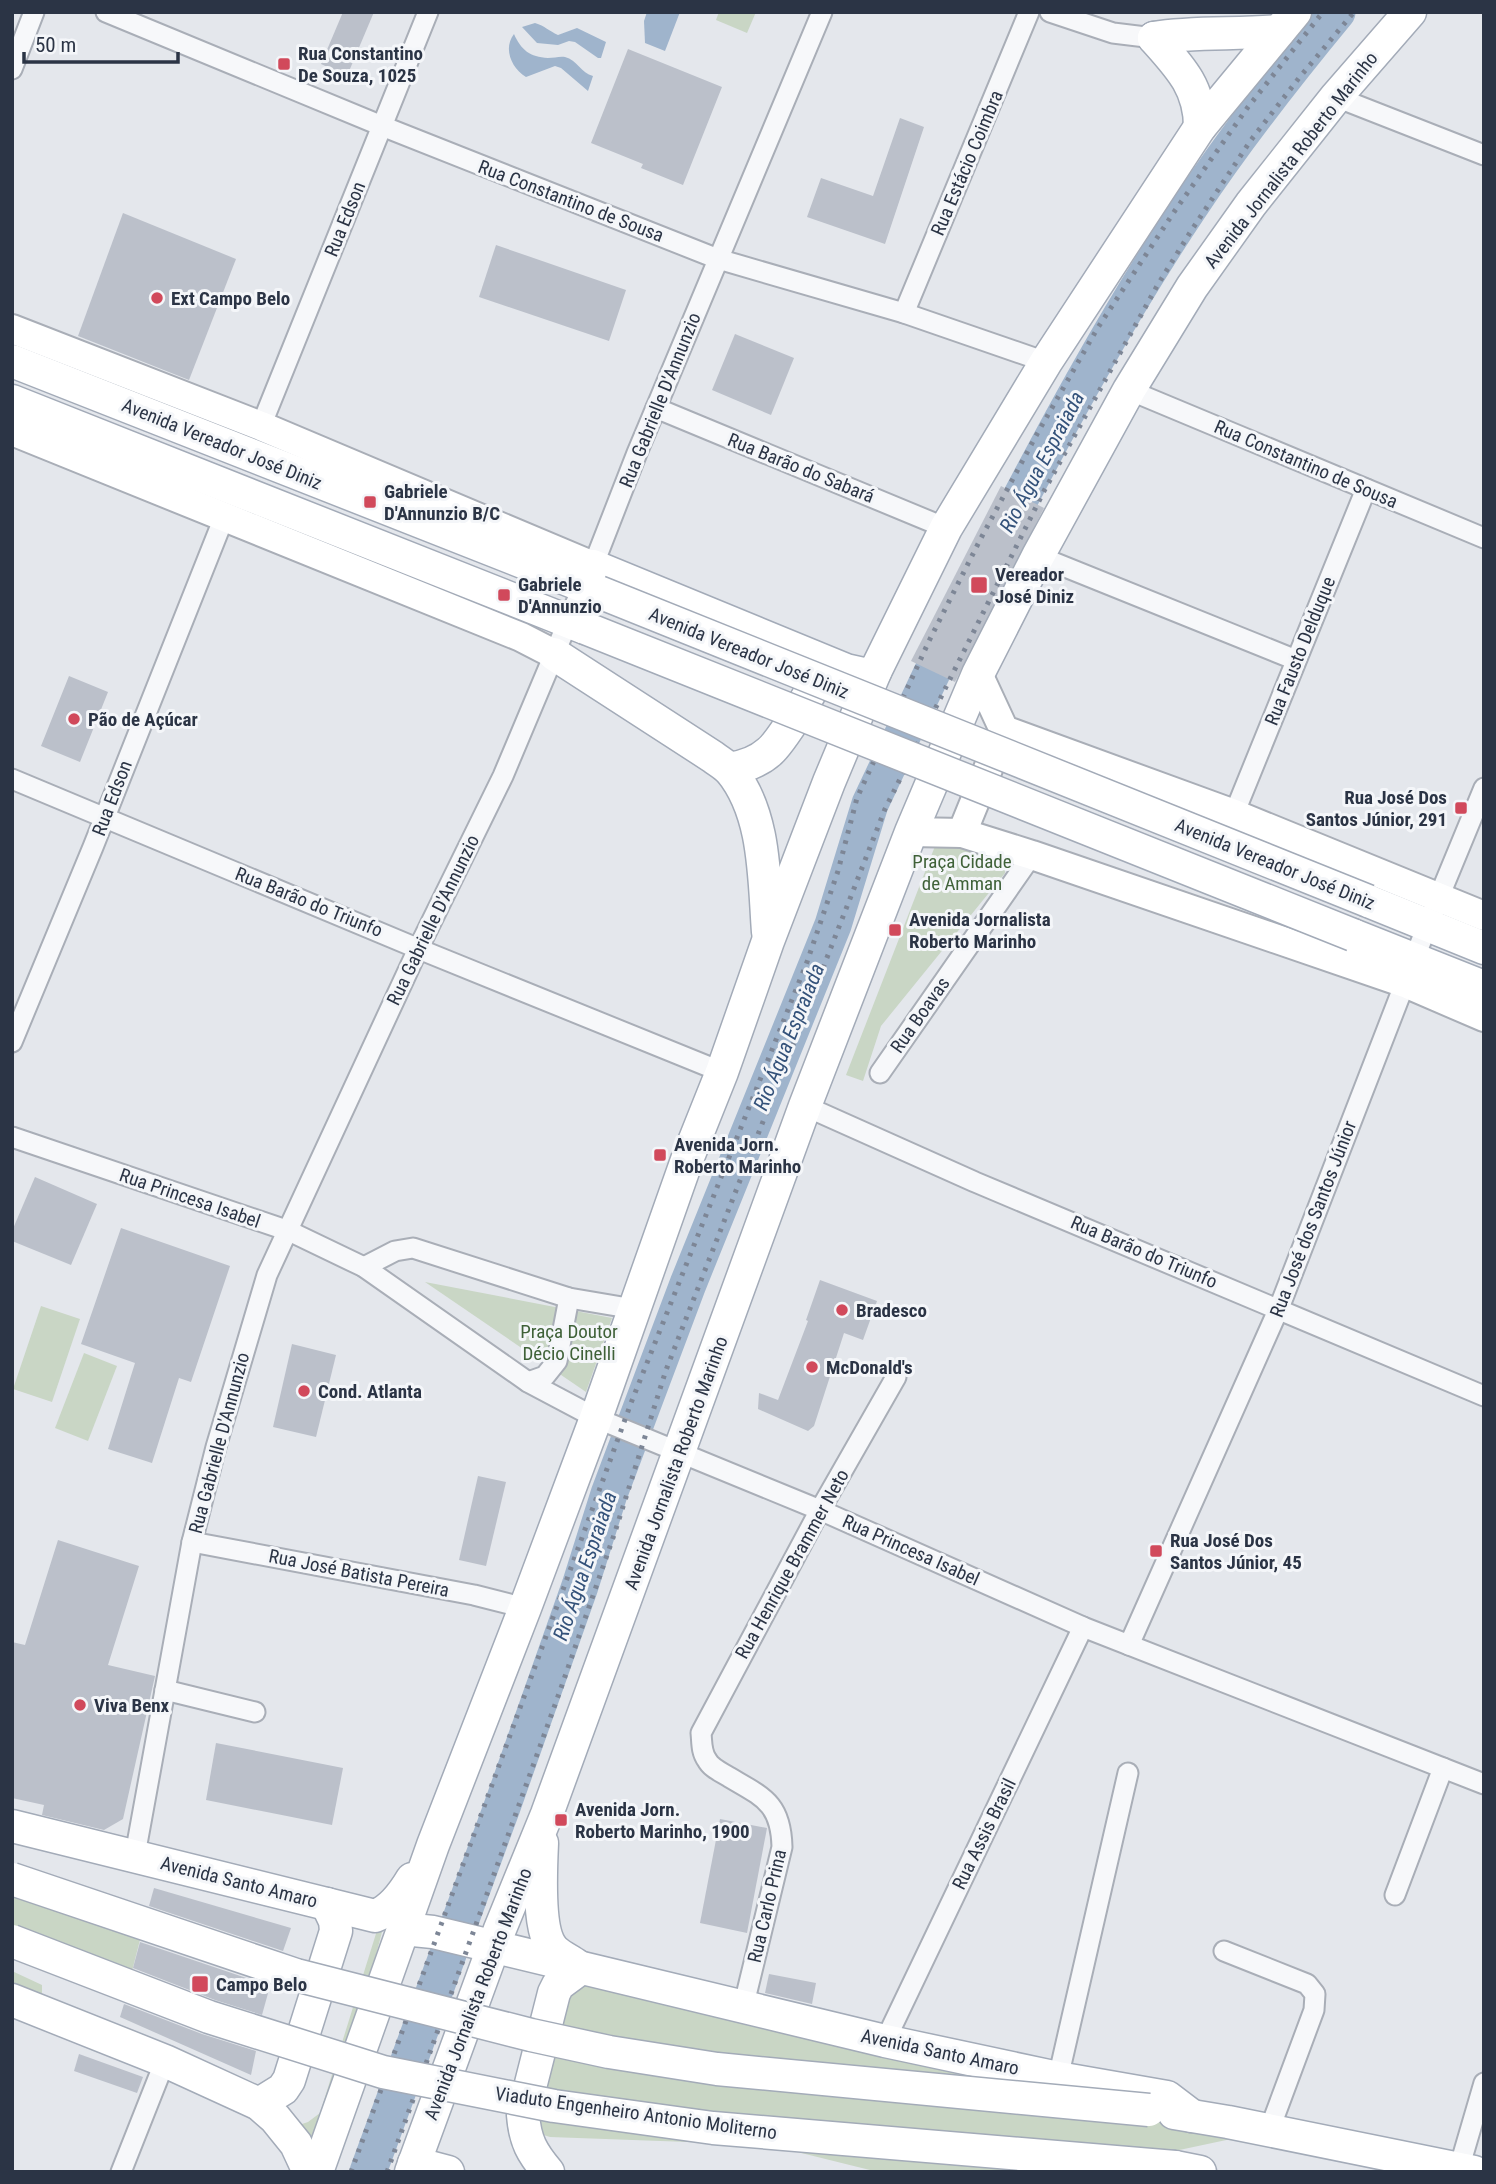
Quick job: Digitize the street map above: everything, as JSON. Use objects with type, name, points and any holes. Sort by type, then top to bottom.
[{"type":"main road","points":[[1198,32],[1227,12]]},
{"type":"main road","name":"Avenida Jornalista Roberto Marinho","points":[[412,2168],[482,1944],[543,1824],[805,1106],[911,832],[978,674],[1038,556],[1129,390],[1192,287],[1251,204],[1336,97],[1410,12]]},
{"type":"main road","points":[[1154,38],[1198,32],[1249,33],[1287,22]]},
{"type":"main road","points":[[317,2172],[418,1931],[433,1845],[598,1419],[688,1157],[722,1072],[768,941],[875,672],[946,528],[1045,362],[1200,127],[1287,22]]},
{"type":"main road","points":[[1154,38],[1189,79],[1198,105],[1200,127]]},
{"type":"main road","name":"Avenida Vereador José Diniz","points":[[12,361],[592,582],[1484,948]]},
{"type":"main road","name":"Avenida Vereador José Diniz","points":[[12,401],[1353,935],[1410,971],[1484,988]]},
{"type":"main road","points":[[592,582],[813,656],[846,670],[864,674],[875,672]]},
{"type":"main road","points":[[554,654],[729,769],[753,814],[760,842],[768,941]]},
{"type":"main road","points":[[729,769],[746,765],[771,751],[786,732],[818,676],[818,665],[813,656]]},
{"type":"main road","points":[[543,1824],[542,1896],[547,1940],[554,1950],[580,1968],[558,1985],[554,1993],[523,2115],[524,2133],[534,2154],[548,2172]]},
{"type":"main road","name":"Avenida Santo Amaro","points":[[12,1826],[375,1916],[384,1913],[410,1882],[433,1845]]},
{"type":"main road","points":[[12,1879],[296,1975],[531,2035],[609,2052],[717,2069],[1192,2116]]},
{"type":"main road","points":[[259,2104],[283,2089],[289,2080],[336,1931],[335,1921],[327,1904]]},
{"type":"main road","name":"Avenida Santo Amaro","points":[[418,1931],[885,2041],[1058,2078],[1167,2097],[1192,2116],[1464,2171]]},
{"type":"main road","name":"Viaduto Engenheiro Antonio Moliterno","points":[[12,1941],[209,2017],[371,2068],[540,2103],[713,2128],[1193,2171]]},
{"type":"main road","points":[[12,2000],[164,2061],[259,2104],[275,2118],[296,2144],[309,2172]]},
{"type":"main road","points":[[412,2168],[448,2172]]},
{"type":"street","points":[[12,69],[34,12]]},
{"type":"street","name":"Rua Constantino de Sousa","points":[[106,12],[382,126],[718,258],[904,313],[1045,362]]},
{"type":"street","name":"Rua Edson","points":[[261,426],[428,12]]},
{"type":"street","name":"Rua Gabrielle D'Annunzio","points":[[135,1855],[192,1542],[216,1447],[267,1275],[418,947],[503,776],[554,654],[577,624],[656,408],[822,12]]},
{"type":"street","name":"Rua Estácio Coimbra","points":[[904,313],[1029,12]]},
{"type":"street","points":[[1050,12],[1112,33],[1154,38]]},
{"type":"street","points":[[1336,97],[1484,155]]},
{"type":"street","name":"Avenida Vereador José Diniz","points":[[12,329],[261,426],[592,582]]},
{"type":"street","name":"Rua Constantino de Sousa","points":[[1129,390],[1484,538]]},
{"type":"street","name":"Rua Barão do Sabará","points":[[656,408],[946,528]]},
{"type":"street","points":[[12,431],[225,515],[521,637],[554,654]]},
{"type":"street","name":"Rua Fausto Delduque","points":[[1234,814],[1366,489]]},
{"type":"street","name":"Rua Edson","points":[[12,1042],[225,515]]},
{"type":"street","points":[[1038,556],[1296,660]]},
{"type":"street","points":[[962,833],[1004,730],[978,674]]},
{"type":"street","name":"Avenida Vereador José Diniz","points":[[1004,730],[1234,814],[1484,916]]},
{"type":"street","name":"Rua Barão do Triunfo","points":[[12,779],[722,1072]]},
{"type":"street","name":"Rua José dos Santos Júnior","points":[[1129,1645],[1279,1308],[1427,926],[1484,788]]},
{"type":"street","name":"Avenida Vereador José Diniz","points":[[911,832],[962,833],[1410,971],[1484,1017]]},
{"type":"street","name":"Rua Boavas","points":[[880,1073],[1032,855]]},
{"type":"street","name":"Rua Barão do Triunfo","points":[[805,1106],[975,1182],[1484,1396]]},
{"type":"street","name":"Rua Princesa Isabel","points":[[12,1137],[289,1231],[363,1267],[528,1382],[598,1419],[820,1510],[1129,1645],[1484,1784]]},
{"type":"street","points":[[363,1267],[395,1251],[413,1248],[569,1298],[634,1309]]},
{"type":"street","points":[[528,1382],[545,1376],[557,1361],[569,1298]]},
{"type":"street","name":"Rua Henrique Brammer Neto","points":[[704,1756],[701,1733],[705,1725],[820,1510],[896,1377]]},
{"type":"street","name":"Rua José Batista Pereira","points":[[192,1542],[474,1595],[525,1608]]},
{"type":"street","name":"Rua Assis Brasil","points":[[885,2041],[1083,1626]]},
{"type":"street","points":[[165,1690],[254,1712]]},
{"type":"street","name":"Rua Carlo Prina","points":[[704,1756],[712,1766],[758,1794],[773,1808],[781,1826],[782,1847],[743,2008]]},
{"type":"street","points":[[1395,1895],[1443,1768]]},
{"type":"street","points":[[1058,2078],[1128,1773]]},
{"type":"street","points":[[1224,1951],[1307,1984],[1315,1994],[1314,2010],[1269,2131]]},
{"type":"street","points":[[121,2172],[164,2061]]},
{"type":"street","points":[[1464,2171],[1484,2083]]},
{"type":"green space","points":[[719,12],[756,12],[747,33],[716,20]]},
{"type":"green space","name":"Praça Cidade de Amman","points":[[937,841],[1004,853],[1005,873],[881,1026],[863,1081],[846,1075]]},
{"type":"green space","name":"Praça Doutor Décio Cinelli","points":[[425,1282],[612,1318],[586,1392]]},
{"type":"green space","points":[[41,1306],[80,1319],[52,1402],[13,1389]]},
{"type":"green space","points":[[84,1353],[117,1366],[88,1441],[55,1428]]},
{"type":"green space","points":[[12,1896],[141,1936],[132,1971],[12,1929]]},
{"type":"green space","points":[[379,1924],[382,1926],[382,1932],[360,2015],[314,2136],[307,2147],[296,2126],[308,2122],[320,2113]]},
{"type":"green space","points":[[12,1971],[42,1985],[42,1997],[12,1984]]},
{"type":"green space","points":[[579,1979],[1202,2115],[1203,2132],[1231,2139],[1076,2172],[878,2172],[769,2145],[550,2137],[534,2132],[531,2124],[574,1984]]},
{"type":"water","points":[[647,12],[680,12],[665,51],[645,43],[644,21]]},
{"type":"water","points":[[535,23],[558,35],[577,28],[606,42],[601,58],[575,42],[558,45],[537,43],[522,27]]},
{"type":"water","points":[[514,34],[523,48],[531,54],[548,58],[565,57],[593,76],[588,91],[555,66],[526,77],[516,68],[510,57],[509,45]]},
{"type":"building","points":[[343,12],[374,12],[347,76],[321,64]]},
{"type":"building","points":[[628,49],[722,87],[683,185],[641,168],[643,164],[591,143]]},
{"type":"building","points":[[900,118],[924,127],[885,244],[807,217],[821,178],[873,196]]},
{"type":"building","name":"Ext Campo Belo","points":[[123,213],[236,259],[189,380],[78,336]]},
{"type":"building","points":[[496,245],[626,290],[609,341],[479,297]]},
{"type":"building","points":[[735,334],[794,358],[771,415],[712,390]]},
{"type":"building","name":"Vereador José Diniz","points":[[1001,486],[1044,508],[955,682],[911,661]]},
{"type":"building","name":"Pão de Açúcar","points":[[69,676],[108,692],[80,762],[41,746]]},
{"type":"building","points":[[35,1177],[97,1204],[71,1265],[12,1241],[12,1231]]},
{"type":"building","points":[[121,1228],[230,1266],[191,1382],[179,1378],[152,1463],[108,1449],[135,1363],[81,1344]]},
{"type":"building","points":[[820,1280],[877,1301],[863,1340],[844,1333],[814,1426],[808,1431],[758,1409],[759,1393],[778,1400],[808,1321],[806,1320]]},
{"type":"building","name":"Cond. Atlanta","points":[[292,1344],[336,1355],[316,1437],[273,1427]]},
{"type":"building","points":[[478,1476],[506,1482],[486,1566],[459,1560]]},
{"type":"building","points":[[58,1540],[139,1566],[108,1665],[155,1676],[123,1819],[104,1830],[42,1815],[44,1805],[12,1798],[12,1642],[25,1645]]},
{"type":"building","points":[[216,1743],[343,1768],[332,1825],[206,1800]]},
{"type":"building","points":[[720,1819],[767,1828],[747,1933],[700,1923]]},
{"type":"building","points":[[154,1888],[291,1928],[283,1951],[149,1906]]},
{"type":"building","points":[[140,1942],[270,1986],[262,2015],[133,1968]]},
{"type":"building","points":[[769,1974],[816,1983],[812,2004],[765,1993]]},
{"type":"building","points":[[124,2004],[256,2051],[251,2075],[120,2017]]},
{"type":"building","points":[[79,2054],[143,2077],[137,2093],[74,2071]]},
{"type":"waterway","name":"Rio Água Espraiada","points":[[998,541],[1089,372],[1163,248],[1242,133],[1337,12]]},
{"type":"waterway","name":"Rio Água Espraiada","points":[[368,2172],[502,1807],[580,1586],[609,1494],[688,1284],[833,925],[870,804],[954,626]]},
{"type":"railway","points":[[351,2172],[631,1403],[807,962],[838,871],[857,798],[929,641],[980,540],[1097,329],[1174,212],[1248,107],[1323,12]]},
{"type":"railway","points":[[387,2172],[561,1688],[615,1532],[666,1370],[885,809],[1044,491],[1157,286],[1251,140],[1354,12]]},
{"type":"place","name":"Rua Constantino De Souza, 1025","points":[[284,64]]},
{"type":"place","name":"Ext Campo Belo","points":[[157,298]]},
{"type":"place","name":"Gabriele D'Annunzio B/C","points":[[370,502]]},
{"type":"place","name":"Vereador José Diniz","points":[[979,585]]},
{"type":"place","name":"Gabriele D'Annunzio","points":[[504,595]]},
{"type":"place","name":"Pão de Açúcar","points":[[74,719]]},
{"type":"place","name":"Rua José Dos Santos Júnior, 291","points":[[1461,808]]},
{"type":"place","name":"Avenida Jornalista Roberto Marinho","points":[[895,930]]},
{"type":"place","name":"Avenida Jorn. Roberto Marinho","points":[[660,1155]]},
{"type":"place","name":"Bradesco","points":[[842,1310]]},
{"type":"place","name":"McDonald's","points":[[812,1367]]},
{"type":"place","name":"Cond. Atlanta","points":[[304,1391]]},
{"type":"place","name":"Rua José Dos Santos Júnior, 45","points":[[1156,1551]]},
{"type":"place","name":"Viva Benx","points":[[80,1705]]},
{"type":"place","name":"Avenida Jorn. Roberto Marinho, 1900","points":[[561,1820]]},
{"type":"place","name":"Campo Belo","points":[[200,1984]]}]
